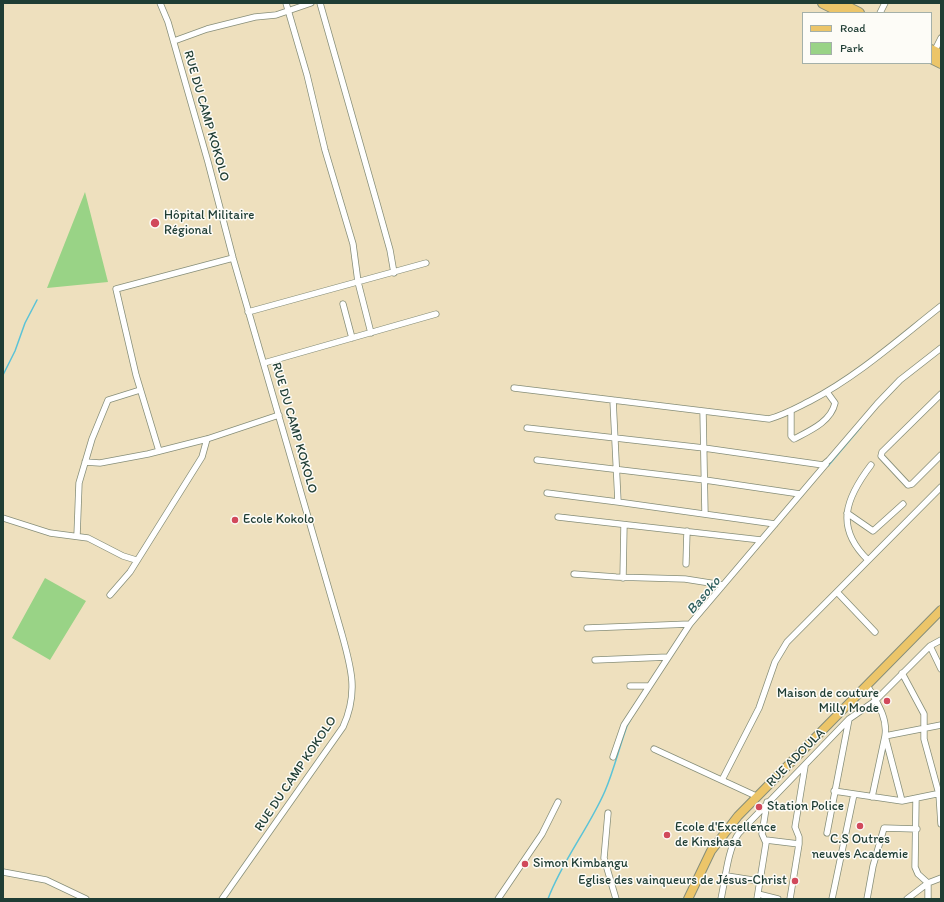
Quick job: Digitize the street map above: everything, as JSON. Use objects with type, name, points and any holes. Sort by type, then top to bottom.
[{"type":"highway","points":[[823,3],[841,12]]},
{"type":"highway","points":[[839,3],[857,12]]},
{"type":"highway","points":[[934,54],[941,63]]},
{"type":"main road","points":[[688,899],[698,875],[716,843],[756,796],[941,610]]},
{"type":"street","name":"RUE DU CAMP KOKOLO","points":[[160,3],[174,41],[248,312],[350,663],[352,678],[352,703],[343,727],[222,899]]},
{"type":"street","points":[[286,3],[307,75],[325,150],[353,244],[358,282],[371,333]]},
{"type":"street","points":[[174,41],[207,29],[255,17],[276,15],[311,3]]},
{"type":"street","points":[[320,3],[378,207],[394,272]]},
{"type":"street","points":[[880,12],[885,3]]},
{"type":"street","points":[[934,54],[941,38]]},
{"type":"street","points":[[159,451],[140,390],[116,289],[233,258]]},
{"type":"street","points":[[248,312],[426,264]]},
{"type":"street","points":[[342,304],[352,338]]},
{"type":"street","points":[[514,388],[769,419],[783,416],[827,392],[851,376],[941,306]]},
{"type":"street","points":[[264,363],[436,314]]},
{"type":"street","points":[[613,756],[624,726],[648,686],[690,624],[877,404],[900,380],[941,348]]},
{"type":"street","points":[[78,536],[78,483],[84,462],[108,400],[140,390]]},
{"type":"street","points":[[791,411],[791,436],[794,440],[820,425],[834,407],[835,403],[827,392]]},
{"type":"street","points":[[941,394],[882,452],[881,456],[908,484],[912,484],[941,455]]},
{"type":"street","points":[[613,400],[618,502]]},
{"type":"street","points":[[703,411],[705,514]]},
{"type":"street","points":[[84,462],[100,463],[159,451],[207,439],[278,415]]},
{"type":"street","points":[[527,428],[704,448],[811,464],[826,464]]},
{"type":"street","points":[[110,595],[130,572],[136,560],[202,457],[207,439]]},
{"type":"street","points":[[537,460],[616,471],[705,480],[800,494]]},
{"type":"street","points":[[868,560],[852,542],[847,524],[847,513],[852,495],[858,483],[872,465]]},
{"type":"street","points":[[722,780],[759,708],[775,662],[787,642],[941,487]]},
{"type":"street","points":[[547,493],[775,524]]},
{"type":"street","points":[[847,513],[873,531],[903,504]]},
{"type":"street","points":[[558,517],[761,540]]},
{"type":"street","points":[[3,518],[50,534],[78,536],[97,542],[123,556],[136,560]]},
{"type":"street","points":[[623,578],[624,525]]},
{"type":"street","points":[[686,564],[687,531]]},
{"type":"street","points":[[574,574],[623,578],[685,579],[723,585]]},
{"type":"street","points":[[837,592],[875,632]]},
{"type":"street","points":[[587,628],[690,624]]},
{"type":"street","name":"RUE ADOULA","points":[[721,899],[735,838],[767,802],[805,766],[849,719],[876,701],[930,646],[941,640]]},
{"type":"street","points":[[930,646],[941,669]]},
{"type":"street","points":[[595,660],[668,658]]},
{"type":"street","points":[[902,673],[924,714],[923,729],[940,793],[941,824]]},
{"type":"street","points":[[867,685],[884,717],[886,726],[872,797]]},
{"type":"street","points":[[630,686],[648,686]]},
{"type":"street","points":[[827,833],[849,719]]},
{"type":"street","points":[[885,736],[941,725]]},
{"type":"street","points":[[885,736],[902,801]]},
{"type":"street","points":[[654,749],[756,796]]},
{"type":"street","points":[[790,899],[800,844],[795,827],[805,766]]},
{"type":"street","points":[[834,791],[902,801],[940,793]]},
{"type":"street","points":[[832,899],[854,794]]},
{"type":"street","points":[[916,799],[917,829],[915,867],[918,874],[928,883],[928,899]]},
{"type":"street","points":[[501,898],[542,834],[558,802]]},
{"type":"street","points":[[767,802],[762,834],[766,840],[757,896],[778,899]]},
{"type":"street","points":[[608,813],[604,858],[616,899]]},
{"type":"street","points":[[867,899],[874,860],[884,828],[917,829]]},
{"type":"street","points":[[766,840],[800,844]]},
{"type":"street","points":[[3,872],[46,880],[86,899]]},
{"type":"street","points":[[727,876],[759,881]]},
{"type":"street","points":[[907,899],[928,883],[941,878]]},
{"type":"green space","points":[[85,192],[108,282],[47,288]]},
{"type":"green space","points":[[45,578],[86,601],[50,660],[12,638]]},
{"type":"waterway","points":[[3,375],[15,351],[25,323],[37,300]]},
{"type":"waterway","name":"Basoko","points":[[828,466],[861,427]]},
{"type":"waterway","name":"Basoko","points":[[548,899],[568,858],[599,805],[611,775],[627,726],[631,719]]},
{"type":"place","name":"Hôpital Militaire Régional","points":[[155,223]]},
{"type":"place","name":"Ecole Kokolo","points":[[235,520]]},
{"type":"place","name":"Maison de couture Milly Mode","points":[[887,701]]},
{"type":"place","name":"Station Police","points":[[759,807]]},
{"type":"place","name":"C.S Outres neuves Academie","points":[[860,826]]},
{"type":"place","name":"Ecole d'Excellence de Kinshasa","points":[[667,835]]},
{"type":"place","name":"Simon Kimbangu","points":[[525,864]]},
{"type":"place","name":"Eglise des vainqueurs de Jésus-Christ","points":[[795,881]]}]
